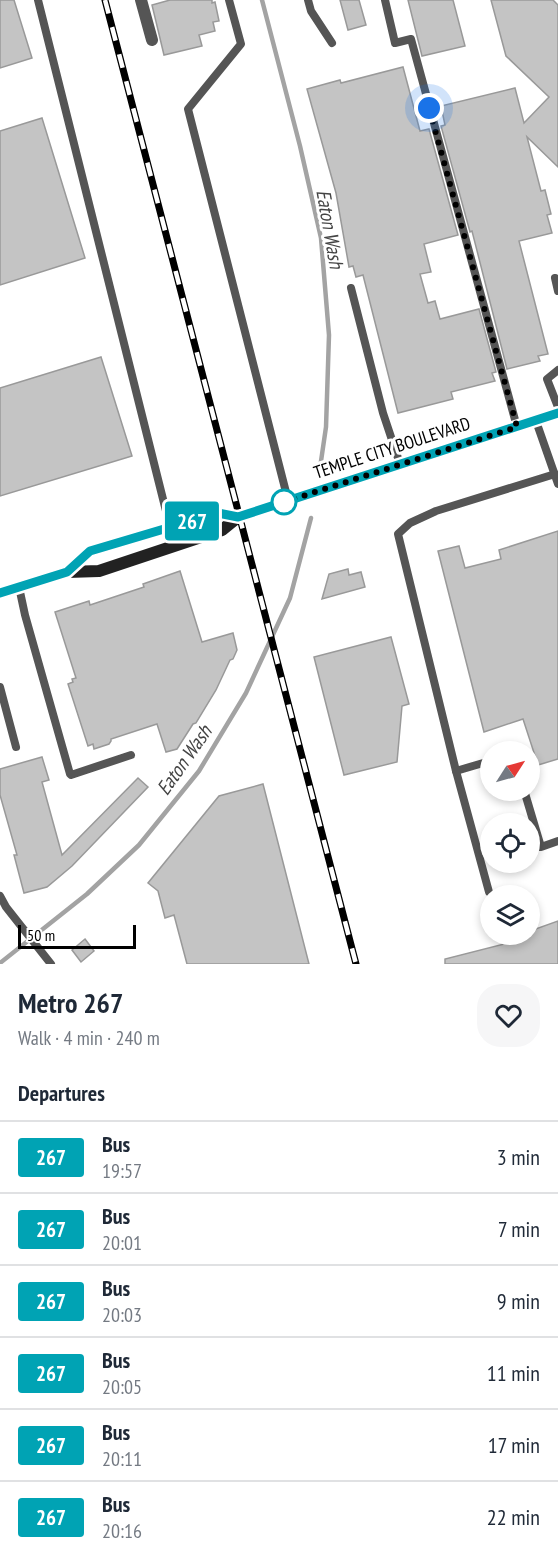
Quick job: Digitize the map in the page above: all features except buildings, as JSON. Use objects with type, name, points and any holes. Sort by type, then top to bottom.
[{"type":"main road","name":"TEMPLE CITY BOULEVARD","points":[[0,593],[67,572],[99,571],[222,530],[238,517],[558,413]]},
{"type":"main road","name":"TEMPLE CITY BOULEVARD","points":[[67,572],[90,551],[218,513],[238,517]]},
{"type":"street","points":[[141,0],[152,40]]},
{"type":"lane","points":[[38,0],[170,527]]},
{"type":"lane","points":[[229,0],[241,44],[188,109],[270,435],[291,499]]},
{"type":"lane","points":[[308,0],[311,11],[332,43]]},
{"type":"lane","points":[[385,0],[395,43],[411,39],[517,427]]},
{"type":"lane","points":[[555,278],[558,291]]},
{"type":"lane","points":[[351,288],[383,412],[400,464]]},
{"type":"lane","points":[[558,370],[547,379],[558,407]]},
{"type":"lane","points":[[536,421],[558,484]]},
{"type":"lane","points":[[487,885],[456,771],[398,534],[410,523],[436,511],[555,474]]},
{"type":"lane","points":[[18,587],[70,774],[131,755]]},
{"type":"lane","points":[[0,687],[16,747]]},
{"type":"lane","points":[[456,771],[480,764]]},
{"type":"lane","points":[[528,801],[541,847],[558,841]]},
{"type":"lane","points":[[0,896],[49,963]]},
{"type":"waterway","name":"Eaton Wash","points":[[262,0],[321,238],[329,335],[326,427],[320,468]]},
{"type":"waterway","name":"Eaton Wash","points":[[0,963],[87,894],[139,845],[199,771],[246,693],[290,598],[311,518]]},
{"type":"railway","points":[[105,0],[356,964]]},
{"type":"bus line","name":"267","points":[[0,593],[67,572],[90,551],[218,513],[238,517],[558,413]]},
{"type":"route","points":[[284,502],[517,427],[429,108]]}]
